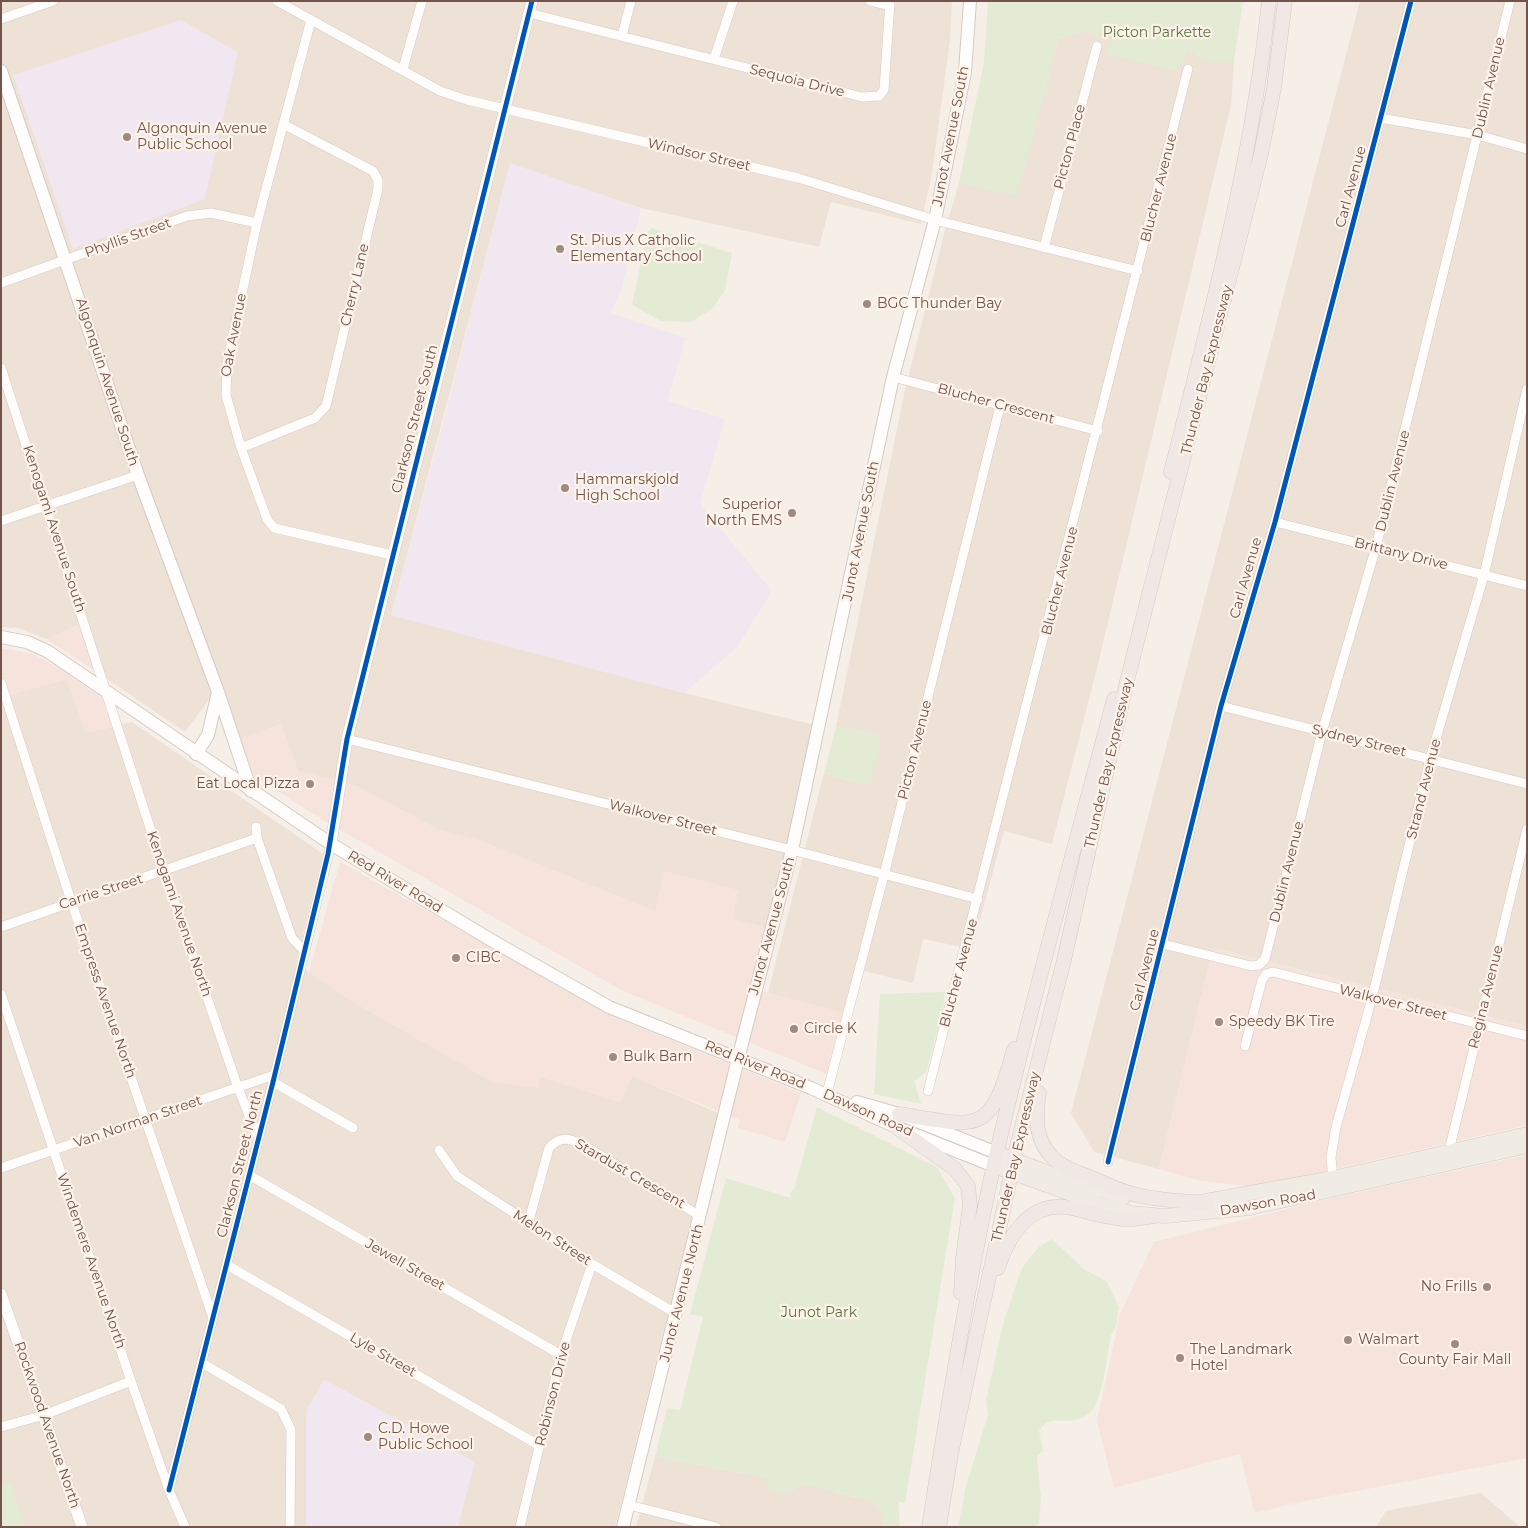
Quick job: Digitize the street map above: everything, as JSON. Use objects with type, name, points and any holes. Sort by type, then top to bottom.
[{"type":"highway","points":[[1259,74],[1260,1]]},
{"type":"highway","name":"Thunder Bay Expressway","points":[[928,1527],[958,1339],[996,1159],[1040,981],[1119,680],[1207,326],[1244,161],[1259,74],[1268,1]]},
{"type":"highway","name":"Thunder Bay Expressway","points":[[939,1527],[951,1454],[1013,1166],[1056,993],[1127,681],[1261,154],[1274,88],[1285,1]]},
{"type":"highway","points":[[1274,88],[1293,1]]},
{"type":"highway","points":[[897,1120],[961,1124],[981,1119],[989,1112],[1001,1092],[1020,1025],[1040,981]]},
{"type":"highway","points":[[1056,993],[1036,1115],[1040,1137],[1052,1157],[1074,1171],[1126,1192],[1160,1199],[1207,1202]]},
{"type":"highway","points":[[897,1120],[955,1169],[968,1186],[970,1205],[962,1258],[958,1339]]},
{"type":"highway","points":[[976,1335],[1003,1253],[1011,1236],[1025,1220],[1037,1212],[1057,1206],[1128,1219],[1155,1216]]},
{"type":"main road","name":"Junot Avenue South","points":[[738,1059],[792,850],[894,377],[935,220],[965,72],[970,1]]},
{"type":"main road","name":"Algonquin Avenue South","points":[[1,71],[138,475],[218,692],[251,791]]},
{"type":"main road","name":"Red River Road","points":[[1,637],[27,642],[47,650],[196,754],[330,844],[491,940],[609,1007],[811,1088]]},
{"type":"main road","points":[[196,754],[208,736],[218,692]]},
{"type":"main road","name":"Junot Avenue North","points":[[623,1527],[677,1314],[738,1059]]},
{"type":"main road","name":"Dawson Road","points":[[811,1088],[996,1159],[1101,1205],[1155,1216],[1188,1215],[1250,1208],[1334,1184],[1447,1158],[1527,1134]]},
{"type":"main road","name":"Dawson Road","points":[[811,1088],[897,1120]]},
{"type":"main road","name":"Dawson Road","points":[[1447,1158],[1527,1146]]},
{"type":"main road","name":"Dawson Road","points":[[1013,1166],[1137,1200],[1159,1204],[1207,1202],[1334,1184]]},
{"type":"street","points":[[1,20],[53,1]]},
{"type":"street","name":"Windsor Street","points":[[277,1],[440,91],[504,110],[798,178],[935,220],[1138,271]]},
{"type":"street","points":[[403,69],[422,1]]},
{"type":"street","points":[[622,36],[631,1]]},
{"type":"street","points":[[714,59],[733,1]]},
{"type":"street","points":[[870,1],[890,4]]},
{"type":"street","name":"Carl Avenue","points":[[1108,1162],[1220,706],[1274,522],[1410,1]]},
{"type":"street","name":"Dublin Avenue","points":[[1163,944],[1251,966],[1259,964],[1265,959],[1322,732],[1376,547],[1510,1]]},
{"type":"street","name":"Sequoia Drive","points":[[530,7],[622,36],[862,98],[879,96],[884,90],[890,4]]},
{"type":"street","name":"Clarkson Street South","points":[[330,844],[346,739],[530,7]]},
{"type":"street","name":"Oak Avenue","points":[[310,20],[258,223],[227,363],[226,395],[267,520],[274,528],[392,555]]},
{"type":"street","name":"Picton Place","points":[[1044,248],[1097,46]]},
{"type":"street","name":"Blucher Avenue","points":[[928,1092],[1098,431],[1188,69]]},
{"type":"street","points":[[1380,118],[1478,135],[1527,150]]},
{"type":"street","name":"Cherry Lane","points":[[242,448],[315,418],[326,406],[378,189],[378,180],[373,171],[283,124]]},
{"type":"street","name":"Phyllis Street","points":[[1,283],[67,261],[187,216],[211,213],[258,223]]},
{"type":"street","name":"Kenogami Avenue South","points":[[1,368],[48,506],[105,690]]},
{"type":"street","name":"Blucher Crescent","points":[[894,377],[1098,431]]},
{"type":"street","name":"Strand Avenue","points":[[1334,1184],[1331,1157],[1336,1127],[1372,998],[1430,760],[1484,575],[1527,389]]},
{"type":"street","name":"Picton Avenue","points":[[827,1093],[884,875],[1000,406]]},
{"type":"street","points":[[1,521],[138,475]]},
{"type":"street","name":"Brittany Drive","points":[[1274,522],[1527,586]]},
{"type":"street","name":"Empress Avenue North","points":[[1,683],[72,902],[213,1318]]},
{"type":"street","name":"Kenogami Avenue North","points":[[105,690],[238,1088],[258,1137]]},
{"type":"street","name":"Sydney Street","points":[[1220,706],[1527,784]]},
{"type":"street","name":"Walkover Street","points":[[346,739],[792,850],[978,899]]},
{"type":"street","points":[[256,827],[257,838],[292,938],[305,952]]},
{"type":"street","name":"Regina Avenue","points":[[1447,1158],[1527,830]]},
{"type":"street","name":"Carrie Street","points":[[1,927],[257,838]]},
{"type":"street","name":"Clarkson Street North","points":[[169,1490],[274,1078],[330,844]]},
{"type":"street","name":"Walkover Street","points":[[1245,1046],[1262,980],[1266,974],[1274,972],[1527,1036]]},
{"type":"street","name":"Windemere Avenue North","points":[[1,994],[131,1381],[169,1490],[185,1527]]},
{"type":"street","points":[[274,1078],[353,1128]]},
{"type":"street","name":"Van Norman Street","points":[[1,1168],[238,1088],[274,1078]]},
{"type":"street","name":"Stardust Crescent","points":[[528,1224],[549,1148],[556,1141],[567,1138],[582,1144],[700,1216]]},
{"type":"street","name":"Melon Street","points":[[439,1150],[457,1176],[528,1224],[677,1314]]},
{"type":"street","name":"Jewell Street","points":[[249,1175],[561,1355]]},
{"type":"street","name":"Robinson Drive","points":[[520,1527],[561,1355],[592,1264]]},
{"type":"street","name":"Lyle Street","points":[[227,1265],[540,1446]]},
{"type":"street","name":"Rockwood Avenue North","points":[[1,1294],[82,1527]]},
{"type":"street","points":[[202,1363],[281,1409],[291,1430],[290,1527]]},
{"type":"street","points":[[1,1427],[44,1415],[131,1381]]},
{"type":"street","points":[[629,1505],[716,1527]]},
{"type":"shaded area","points":[[1,1],[952,1],[950,40],[932,173],[921,224],[831,202],[819,247],[641,208],[510,164],[391,615],[684,693],[815,725],[767,928],[732,919],[738,890],[655,911],[481,841],[439,830],[356,786],[298,771],[281,724],[241,739],[224,691],[213,694],[185,732],[91,668],[79,625],[46,639],[19,628],[1,627]]},
{"type":"shaded area","points":[[1360,1],[1527,1],[1527,1026],[1213,948],[1159,1169],[1094,1152],[1071,1113]]},
{"type":"shaded area","name":"Algonquin Avenue Public School","points":[[181,20],[238,52],[205,199],[73,249],[13,75]]},
{"type":"shaded area","points":[[1086,30],[1111,40],[1106,54],[1189,50],[1209,61],[1234,61],[1231,105],[1099,660],[1052,844],[1004,831],[972,949],[923,939],[913,983],[856,969],[843,1013],[768,993],[824,773],[863,784],[868,783],[879,754],[880,734],[836,727],[905,390],[944,234],[959,183],[1017,195],[1058,39]]},
{"type":"shaded area","name":"Hammarskjold High School","points":[[510,163],[641,208],[621,291],[610,313],[685,338],[668,401],[725,419],[700,504],[772,591],[737,647],[684,693],[391,615],[444,420]]},
{"type":"shaded area","points":[[79,625],[91,668],[46,639]]},
{"type":"shaded area","points":[[1,648],[33,654],[59,668],[105,700],[114,726],[86,733],[67,679],[7,695],[1,681]]},
{"type":"shaded area","points":[[67,679],[86,733],[132,722],[323,854],[296,963],[345,997],[495,1083],[541,1077],[620,1102],[632,1076],[718,1113],[615,1527],[1,1527],[1,681],[8,695]]},
{"type":"shaded area","points":[[281,724],[298,771],[356,786],[439,830],[481,841],[655,911],[664,871],[739,890],[732,919],[767,928],[753,988],[843,1013],[827,1074],[623,991],[323,820],[254,776],[241,739]]},
{"type":"shaded area","points":[[340,862],[616,1018],[801,1093],[785,1142],[738,1128],[740,1120],[632,1076],[620,1102],[541,1077],[538,1088],[495,1083],[345,997],[309,972]]},
{"type":"shaded area","points":[[1213,948],[1527,1026],[1527,1125],[1256,1187],[1201,1181],[1159,1169]]},
{"type":"shaded area","points":[[1527,1155],[1527,1458],[1300,1502],[1255,1513],[1240,1454],[1114,1488],[1097,1421],[1120,1314],[1154,1242],[1323,1200]]},
{"type":"shaded area","name":"C.D. Howe Public School","points":[[324,1379],[475,1462],[458,1527],[306,1527],[306,1411]]},
{"type":"shaded area","points":[[655,1457],[764,1477],[788,1494],[800,1484],[833,1489],[837,1493],[873,1501],[882,1513],[884,1527],[636,1527]]},
{"type":"shaded area","points":[[1481,1493],[1520,1527],[1376,1527],[1386,1511]]},
{"type":"green space","name":"Picton Parkette","points":[[988,1],[1243,1],[1234,61],[1209,61],[1189,50],[1176,71],[1105,54],[1110,40],[1086,30],[1058,39],[1017,196],[959,183],[984,62]]},
{"type":"green space","points":[[652,228],[732,253],[725,290],[713,308],[691,322],[661,321],[632,305],[647,232]]},
{"type":"green space","points":[[836,727],[880,734],[879,754],[869,783],[864,784],[824,773]]},
{"type":"green space","points":[[945,992],[943,1011],[926,1072],[914,1081],[921,1104],[874,1094],[880,994]]},
{"type":"green space","name":"Junot Park","points":[[817,1107],[937,1167],[955,1198],[905,1503],[898,1502],[900,1527],[884,1527],[882,1513],[873,1501],[800,1484],[788,1494],[769,1491],[764,1477],[655,1457],[667,1408],[680,1410],[703,1317],[690,1314],[726,1178],[791,1198],[790,1193],[794,1189]]},
{"type":"green space","points":[[1052,1239],[1085,1270],[1106,1281],[1119,1307],[1116,1327],[1111,1335],[1099,1396],[1092,1410],[1085,1416],[1070,1421],[1056,1420],[1044,1425],[1039,1431],[1043,1451],[1037,1456],[1041,1498],[1039,1523],[1033,1527],[958,1527],[966,1486],[988,1415],[986,1400],[1003,1324],[1023,1266],[1040,1246]]},
{"type":"green space","points":[[11,1482],[25,1527],[1,1527],[1,1486]]},
{"type":"cycle path","points":[[169,1490],[273,1082],[328,854],[347,739],[532,1]]},
{"type":"cycle path","points":[[1108,1162],[1221,706],[1275,522],[1411,1]]},
{"type":"place","name":"Algonquin Avenue Public School","points":[[127,137]]},
{"type":"place","name":"St. Pius X Catholic Elementary School","points":[[560,249]]},
{"type":"place","name":"BGC Thunder Bay","points":[[867,304]]},
{"type":"place","name":"Hammarskjold High School","points":[[565,488]]},
{"type":"place","name":"Superior North EMS","points":[[792,513]]},
{"type":"place","name":"Eat Local Pizza","points":[[310,784]]},
{"type":"place","name":"CIBC","points":[[456,958]]},
{"type":"place","name":"Speedy BK Tire","points":[[1219,1022]]},
{"type":"place","name":"Circle K","points":[[794,1029]]},
{"type":"place","name":"Bulk Barn","points":[[613,1057]]},
{"type":"place","name":"No Frills","points":[[1487,1287]]},
{"type":"place","name":"Walmart","points":[[1348,1340]]},
{"type":"place","name":"County Fair Mall","points":[[1455,1344]]},
{"type":"place","name":"The Landmark Hotel","points":[[1180,1358]]},
{"type":"place","name":"C.D. Howe Public School","points":[[368,1437]]}]
